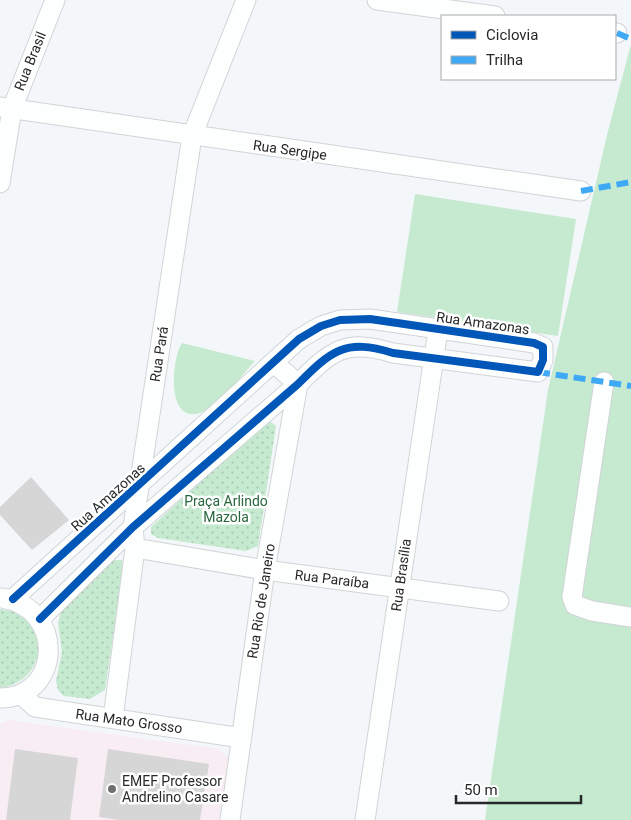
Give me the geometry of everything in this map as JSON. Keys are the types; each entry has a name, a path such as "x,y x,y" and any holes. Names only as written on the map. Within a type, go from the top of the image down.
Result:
{"street":[{"name":"Rua Brasil","path":"0,183 6,108 55,0"},
{"name":"Rua Pará","path":"113,718 135,548 133,527 192,136 246,0"},
{"path":"377,0 488,15"},
{"name":"Rua Sergipe","path":"6,108 580,191"},
{"name":"Rua Amazonas","path":"6,598 139,485 299,340 321,326 340,320 370,319 534,343 543,347 544,360 538,372 393,353 371,346 347,347 323,359 298,384 133,527 40,618"},
{"path":"393,353 400,322"},
{"name":"Rua Brasília","path":"365,820 438,330"},
{"path":"274,363 298,384"},
{"path":"604,382 572,598 576,605 592,611 631,617"},
{"name":"Rua Rio de Janeiro","path":"230,820 265,570 298,384"},
{"name":"Rua Paraíba","path":"135,548 265,570 500,601"},
{"path":"0,698 21,694 33,685 42,674 48,660 48,639 40,618 32,610 6,598"},
{"name":"Rua Mato Grosso","path":"21,694 35,707 242,738"}],"shaded area":[{"name":"EMEF Professor Andrelino Casare","path":"9,720 219,749 229,759 219,820 0,820 0,724"}],"green space":[{"path":"631,44 631,820 485,820 548,390 607,135"},
{"path":"415,194 576,219 558,336 397,312"},
{"path":"182,343 255,361 228,392 212,406 196,414 186,413 180,407 174,386 178,350"},
{"name":"Praça Arlindo Mazola","path":"268,420 276,426 258,546 246,551 158,538 151,534 151,527"},
{"path":"114,560 122,560 123,569 105,690 90,699 64,696 58,690 56,681 62,652 58,623 62,608"},
{"path":"0,609 17,614 29,622 36,634 38,648 36,661 29,673 17,683 0,688"}],"building":[{"path":"31,477 69,520 32,550 0,515 0,507"},
{"path":"15,749 78,758 70,820 6,820"},
{"path":"108,749 209,764 200,820 120,820 99,817"}],"marked path":[{"path":"617,33 631,39"},
{"path":"581,191 631,182"},
{"path":"538,372 631,386"}],"cycle path":[{"path":"13,599 299,339 321,326 340,320 370,319 534,343 543,347 543,360 538,372 393,353 363,347 340,350 320,363 133,527 40,619"}],"place":[{"name":"EMEF Professor Andrelino Casare","path":"112,789"}]}
